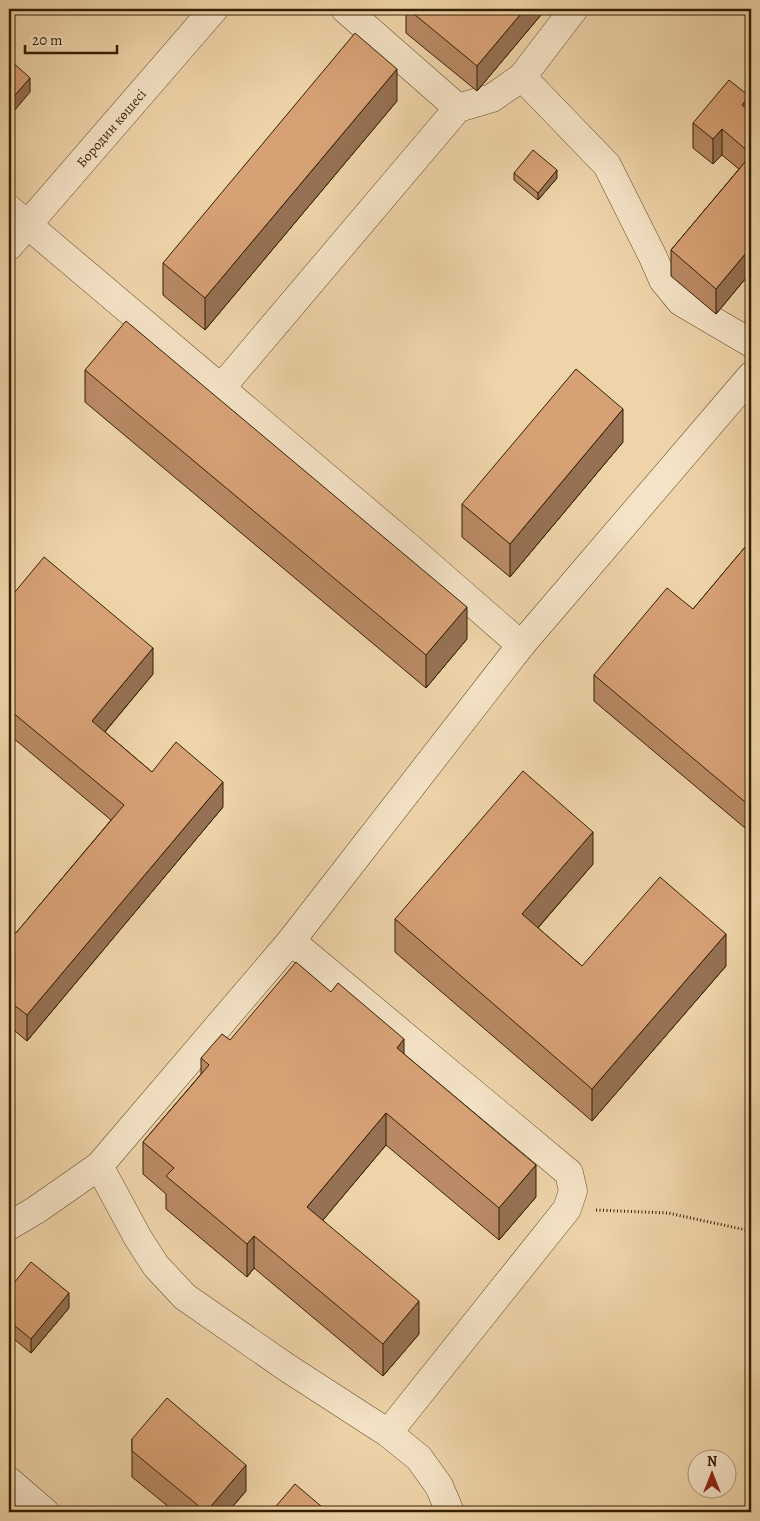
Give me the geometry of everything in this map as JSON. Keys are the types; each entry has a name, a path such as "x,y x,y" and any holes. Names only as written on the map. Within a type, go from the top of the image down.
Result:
{"street":[{"name":"Бородин көшесі","path":"9,246 18,216 214,9"},
{"path":"345,9 458,108"},
{"path":"221,388 458,108 492,98 522,76 574,9"},
{"path":"522,76 607,165 653,256 663,280 675,295 682,302 751,343"},
{"path":"18,216 521,645"},
{"path":"9,1226 36,1210 99,1166 290,941 521,645 751,376"},
{"path":"290,941 569,1173 573,1191 567,1209 388,1433"},
{"path":"99,1166 138,1238 156,1266 185,1297 286,1367 388,1433 419,1458 439,1486 450,1512"},
{"path":"9,1481 45,1512"}],"path":[{"path":"567,1209 668,1213 751,1231"}],"building":[{"path":"408,9 525,9 477,66"},
{"path":"355,33 397,69 205,298 163,263"},
{"path":"9,59 30,78 9,102"},
{"path":"729,80 749,96 742,105 751,112 751,154 722,129 713,139 693,123"},
{"path":"533,150 557,170 538,193 514,173"},
{"path":"751,155 751,247 716,289 671,250"},
{"path":"126,321 467,607 426,655 85,370"},
{"path":"576,369 623,409 510,544 462,504"},
{"path":"751,540 751,807 594,675 667,588 693,609"},
{"path":"44,557 153,648 92,721 152,772 176,742 223,782 27,1015 9,1001 9,927 16,933 124,805 12,712 9,716 9,599"},
{"path":"523,771 593,832 522,914 582,966 660,877 726,934 592,1089 395,919"},
{"path":"296,962 331,992 338,983 404,1039 397,1048 536,1165 499,1208 386,1113 307,1207 419,1301 383,1344 254,1236 247,1244 166,1176 174,1168 143,1142 209,1065 201,1058 222,1034 230,1040"},
{"path":"31,1262 69,1293 31,1339 9,1321 9,1289"},
{"path":"167,1398 246,1465 206,1512 132,1451 132,1439"},
{"path":"295,1484 328,1512 271,1512"}]}
